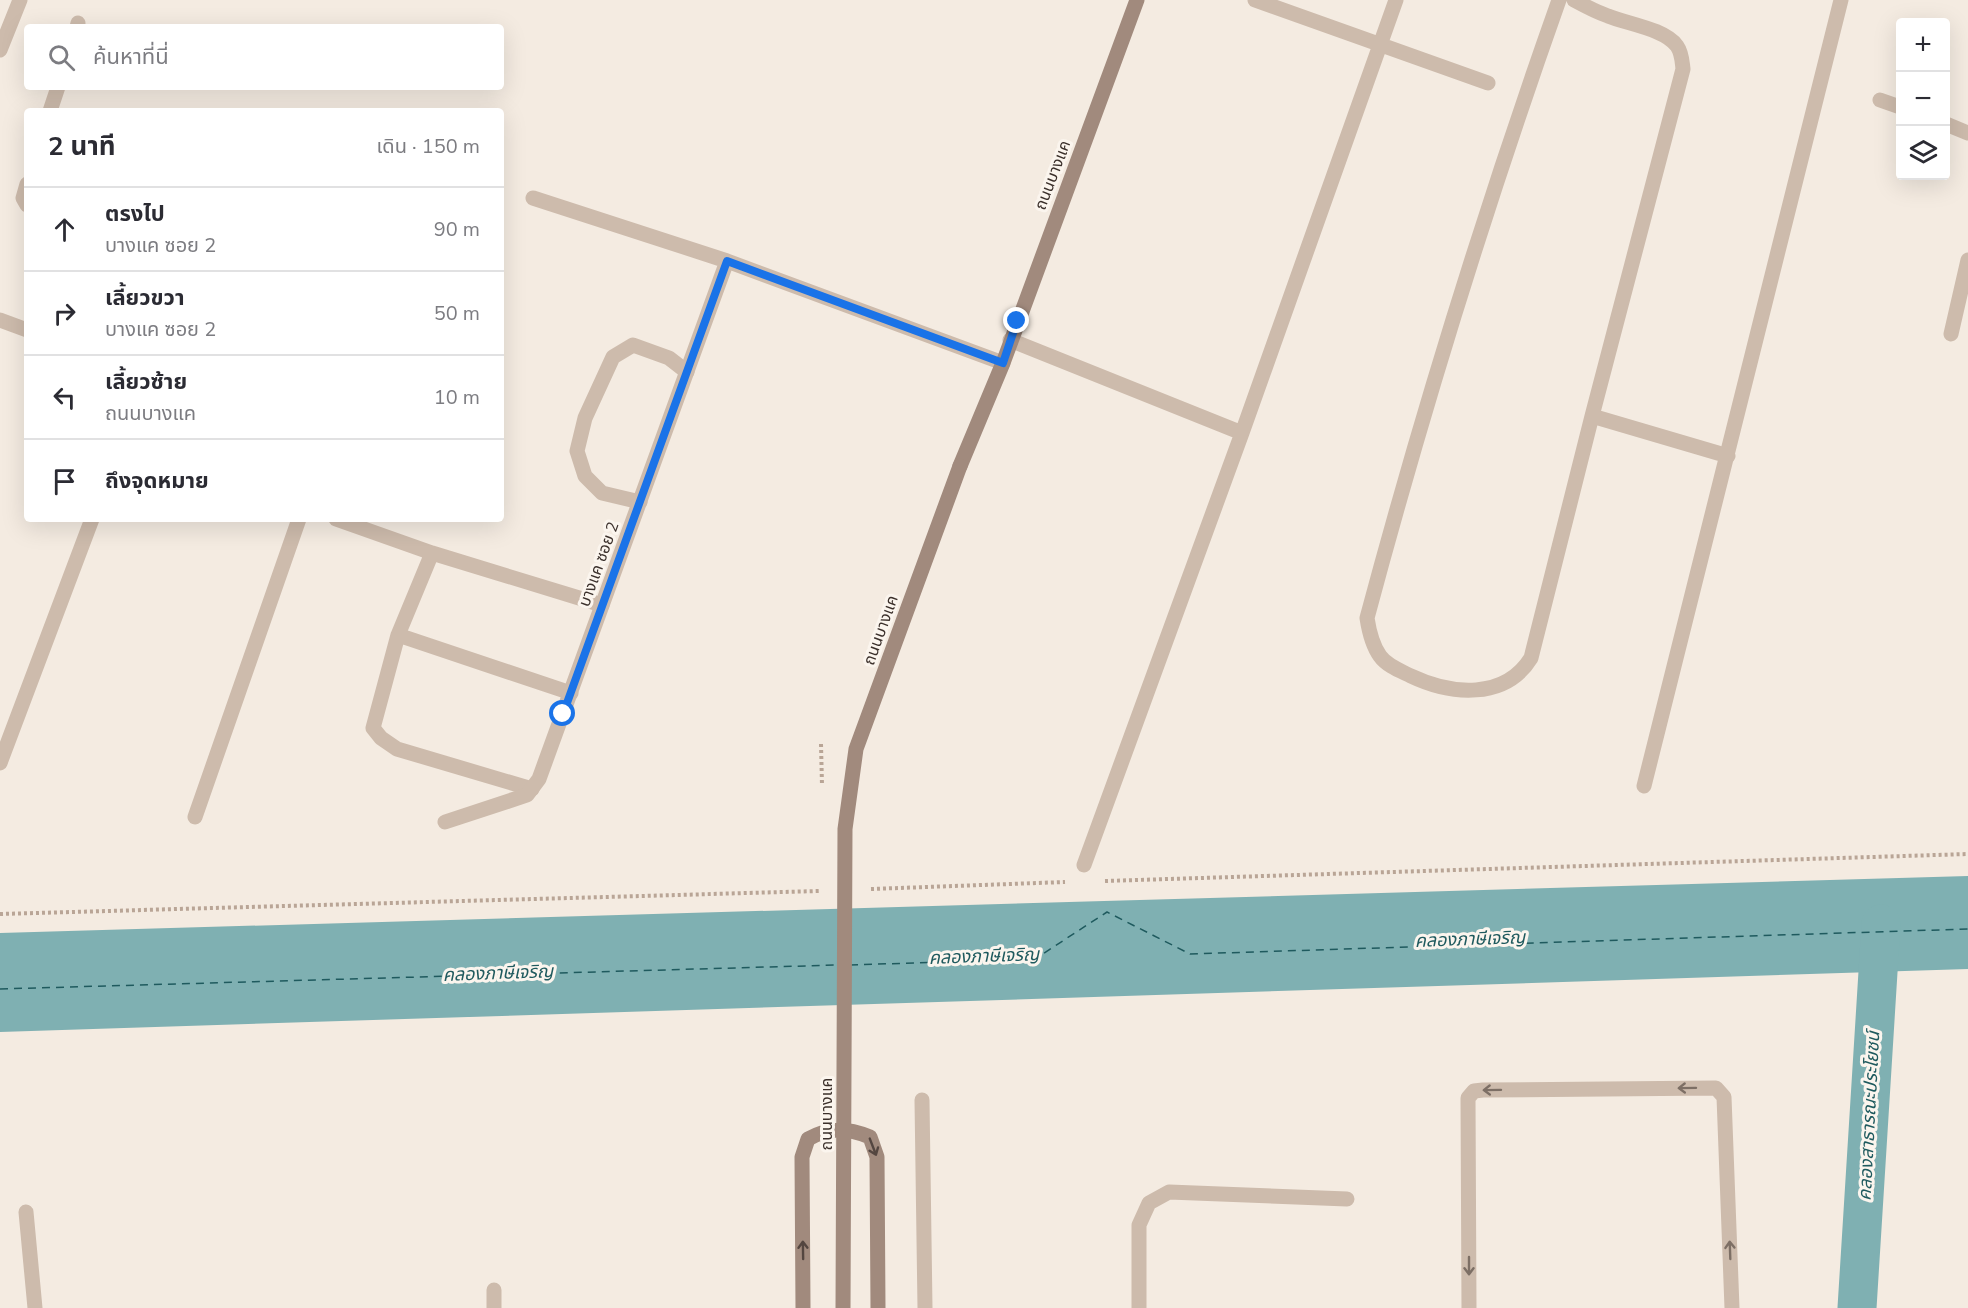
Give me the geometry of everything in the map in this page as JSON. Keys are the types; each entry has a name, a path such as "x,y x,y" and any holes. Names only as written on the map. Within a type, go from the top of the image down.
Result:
{"main road":[{"name":"ถนนบางแค","path":"843,1308 845,829 856,749 960,466 1003,363 1137,0"},
{"path":"803,1308 802,1157 808,1139 823,1131 854,1131 870,1137 877,1157 878,1308"}],"street":[{"path":"0,50 20,0"},
{"path":"1255,0 1488,83"},
{"path":"1084,865 1242,433 1396,0"},
{"path":"1559,0 1522,105 1443,352 1367,618 1368,630 1381,658 1397,670 1416,678 1434,685 1455,689 1476,691 1511,681 1523,671 1532,658 1592,416 1683,69 1678,47 1670,39 1660,33 1608,16 1574,0"},
{"path":"1644,786 1841,0"},
{"path":"51,108 57,90"},
{"path":"1880,100 1896,106"},
{"path":"1950,125 1968,132"},
{"path":"533,198 727,261 1003,363"},
{"path":"1951,334 1968,260"},
{"name":"บางแค ซอย 2","path":"532,789 539,779 571,693 727,261"},
{"path":"0,320 24,329"},
{"path":"1010,340 1242,433"},
{"path":"640,502 602,494 585,476 577,451 585,418 613,357 633,345 669,358 687,372"},
{"path":"1592,416 1728,456"},
{"path":"0,763 91,522"},
{"path":"195,817 298,522"},
{"path":"344,522 432,553 602,605"},
{"path":"432,553 398,635 373,728 381,738 397,749 532,789 527,795 445,822"},
{"path":"398,635 571,693"},
{"path":"1469,1308 1468,1098 1474,1091 1716,1088 1724,1097 1732,1308"},
{"path":"922,1100 925,1308"},
{"path":"1139,1308 1139,1225 1149,1203 1168,1192 1347,1199"},
{"path":"26,1212 35,1308"},
{"path":"494,1290 494,1308"}],"path":[{"path":"821,744 822,794"},
{"path":"1103,881 1968,854"},
{"path":"861,889 1068,882"},
{"path":"0,914 827,890"}],"water":[{"name":"คลองภาษีเจริญ","path":"1968,876 1968,969 0,1032 0,933"}],"waterway":[{"name":"คลองสาธารณะประโยชน์","path":"1857,1308 1881,924"}],"ferry route":[{"path":"850,965 1035,959 1107,912 1190,954 1968,929"},
{"path":"0,989 837,965"}],"route":[{"path":"563,714 727,261 1003,363 1017,321"}]}
